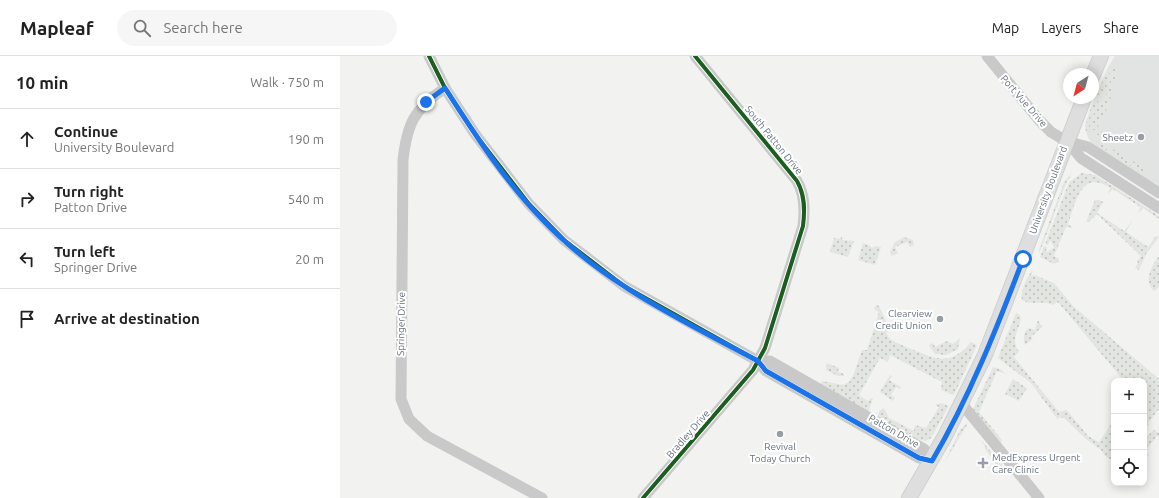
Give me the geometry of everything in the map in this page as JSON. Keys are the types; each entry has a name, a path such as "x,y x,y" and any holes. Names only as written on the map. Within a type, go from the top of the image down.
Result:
{"main road":[{"path":"1096,68 1101,56"},
{"name":"University Boulevard","path":"909,498 932,461 962,404 1007,302 1066,141 1081,104"}],"street":[{"name":"Patton Drive","path":"429,56 445,88 475,134 529,204 542,219 574,249 638,295 758,361 770,361 924,448 932,461"},
{"name":"South Patton Drive","path":"695,56 792,174 800,186 804,199 803,226 765,348 758,361"},
{"name":"Port Vue Drive","path":"987,56 1043,125 1066,141"},
{"name":"Springer Drive","path":"445,88 426,102 417,111 410,124 405,141 403,160 401,399 409,419 427,436 542,498"},
{"path":"1066,141 1088,148 1159,193"},
{"path":"1066,141 1081,158 1159,208"},
{"name":"Bradley Drive","path":"643,498 749,377 758,361"},
{"path":"962,404 1039,498"}],"shaded area":[{"path":"1115,56 1159,56 1159,188 1092,143 1088,138 1085,126 1093,104 1099,104 1099,89 1107,69"},
{"path":"1114,67 1118,70 1113,82 1112,90 1117,102 1106,96"},
{"path":"1111,68 1105,93 1099,101 1099,90 1107,72"},
{"path":"1107,100 1116,104 1110,102 1096,130 1092,130 1092,120 1095,112"},
{"path":"1093,104 1097,104 1090,119 1090,130 1086,131 1088,118"},
{"path":"1093,132 1101,135 1102,141 1106,145 1146,169 1143,174 1100,146 1098,144 1099,141 1097,137 1094,136"},
{"path":"1082,173 1095,175 1159,216 1159,219 1143,208 1138,213 1140,207 1113,189 1108,194 1110,188 1100,183 1086,185 1077,198 1068,224 1073,228 1066,227 1054,256 1059,259 1059,261 1054,264 1040,257 1044,246 1047,247 1047,252 1054,247 1050,240 1048,245 1045,244 1069,182"},
{"path":"1070,175 1071,176 1067,181 1039,254 1039,250 1064,182"},
{"path":"1095,200 1103,202 1097,213 1124,231 1133,220 1126,232 1148,247 1156,236 1159,237 1146,254 1139,270 1135,268 1138,263 1137,261 1141,256 1097,214 1089,222 1086,222"},
{"path":"841,236 843,240 854,241 848,257 830,252 834,238 840,239"},
{"path":"904,237 913,240 914,245 910,247 907,242 895,247 898,253 892,256 890,252 895,242"},
{"path":"863,243 872,248 876,246 881,247 875,265 858,260"},
{"path":"1159,256 1159,287 1154,291 1149,283 1149,278 1151,268"},
{"path":"1033,270 1031,276 1034,275 1054,283 1073,306 1159,379 1159,409 1148,423 1148,426 1147,378 1121,378 1058,302 1053,305 1045,303 1030,303 1022,300 1024,284"},
{"path":"876,305 879,306 884,316 888,337 899,344 932,357 939,358 952,357 958,354 971,342 977,345 954,395 941,390 942,382 890,355 888,362 880,358 859,395 868,401 871,398 873,399 868,412 820,385 822,381 843,385 849,382 853,376 862,350 867,350 879,312 874,309"},
{"path":"1016,313 1019,314 1021,318 1015,343 1019,352 1014,357 1059,412 1067,410 1088,436 1099,442 1111,424 1111,459 1105,456 1102,451 1086,439 1064,418 1059,417 1058,420 1031,383 998,358"},
{"path":"1038,320 1042,327 1031,337 1033,339 1025,345 1024,338 1027,329 1029,328 1035,330"},
{"path":"960,338 958,349 946,355 935,354 929,345 933,343 935,347 947,341 953,344"},
{"path":"827,363 839,368 838,372 844,374 844,376 838,376 826,370"},
{"path":"993,367 1000,369 1006,374 997,371 979,412 1002,440 1001,443 973,409"},
{"path":"890,375 892,376 889,380 901,387 900,389 896,387 891,395 895,398 893,401 880,392"},
{"path":"1013,379 1027,388 1019,401 1005,394"},
{"path":"941,403 949,406 931,438 926,441 910,437 878,417 879,411 884,408 889,418 914,431 915,425 926,428 939,407 935,405"},
{"path":"967,423 967,425 944,463 960,430"},
{"path":"1154,430 1159,433 1159,438 1157,436 1147,448 1147,436"},
{"path":"980,439 1003,466 1000,470 985,449 985,446"}],"cycle path":[{"path":"429,56 445,88 475,134 529,204 564,240 624,286 758,361 766,371 919,458 932,461"},
{"path":"643,498 753,370 765,348 803,226 804,203 802,192 797,181 695,56"}],"place":[{"name":"Sheetz","path":"1141,137"},
{"name":"Clearview Credit Union","path":"940,319"},
{"name":"Revival Today Church","path":"780,434"},
{"name":"MedExpress Urgent Care Clinic","path":"983,463"}],"route":[{"path":"426,102 432,96 445,88 475,134 529,204 564,240 597,267 638,295 758,361 766,371 919,458 932,461 946,436 985,355 1023,259"}]}
